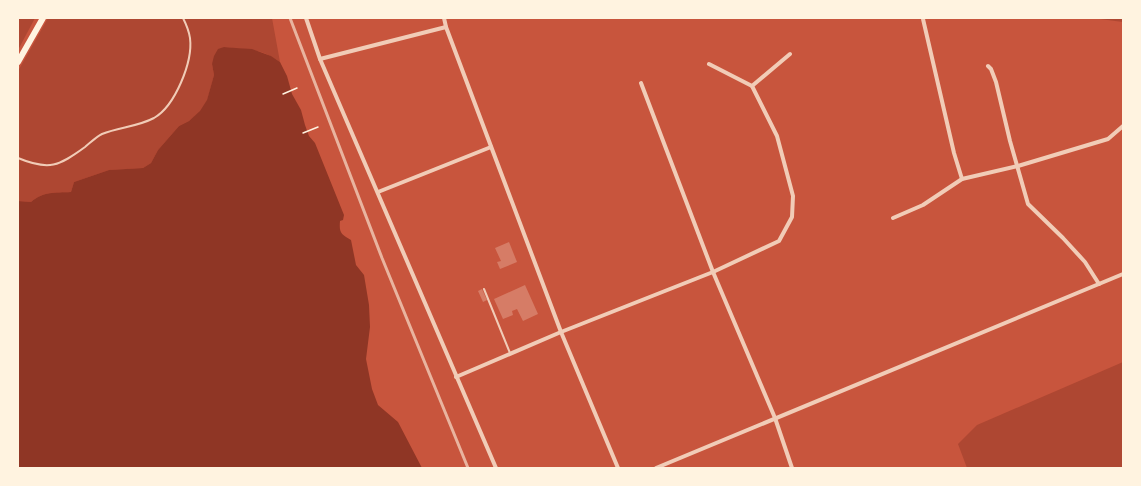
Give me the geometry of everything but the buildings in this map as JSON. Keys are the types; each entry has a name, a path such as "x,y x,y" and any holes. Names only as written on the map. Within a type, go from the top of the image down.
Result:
{"main road":[{"path":"18,62 43,18"}],"street":[{"path":"306,18 320,59 496,468"},
{"path":"444,18 446,28 561,332 618,468"},
{"path":"923,19 954,153 962,179"},
{"path":"320,59 446,28"},
{"path":"752,86 790,54"},
{"path":"456,376 561,332 713,272 779,241 792,217 793,196 777,136 752,86 709,64"},
{"path":"988,66 991,69 996,82 1010,141 1028,204 1085,262 1099,284"},
{"path":"641,83 713,272 775,418 792,468"},
{"path":"893,218 923,205 962,179 1018,166 1108,139 1123,126"},
{"path":"378,192 491,147"},
{"path":"656,468 1123,274"}],"lane":[{"path":"18,158 40,165 49,166 58,164 101,135 123,128 140,125 155,117 165,109 186,70 190,55 190,38 183,18"},
{"path":"484,289 510,354"}],"path":[{"path":"283,94 297,88"},
{"path":"303,133 318,127"}],"shaded area":[{"path":"18,18 35,18 18,50"},
{"path":"48,18 272,18 280,62 259,51 224,47 212,64 214,75 207,101 200,112 189,121 179,126 158,150 151,163 143,168 109,170 74,182 71,192 45,194 31,202 18,201 18,71"},
{"path":"1092,18 1123,18 1123,22"},
{"path":"224,47 252,49 271,56 280,62 287,76 292,94 301,110 309,136 315,143 344,215 343,220 340,221 340,231 351,240 356,265 364,275 369,305 370,327 366,359 372,389 378,405 398,422 422,468 18,468 18,201 31,202 45,194 71,192 74,182 109,170 143,168 151,163 158,150 179,126 189,121 200,111 207,100 214,75 212,64 214,56 218,49"},
{"path":"1123,362 1123,468 967,468 958,444 977,425"}],"railway":[{"path":"290,18 382,258 468,468"}]}
